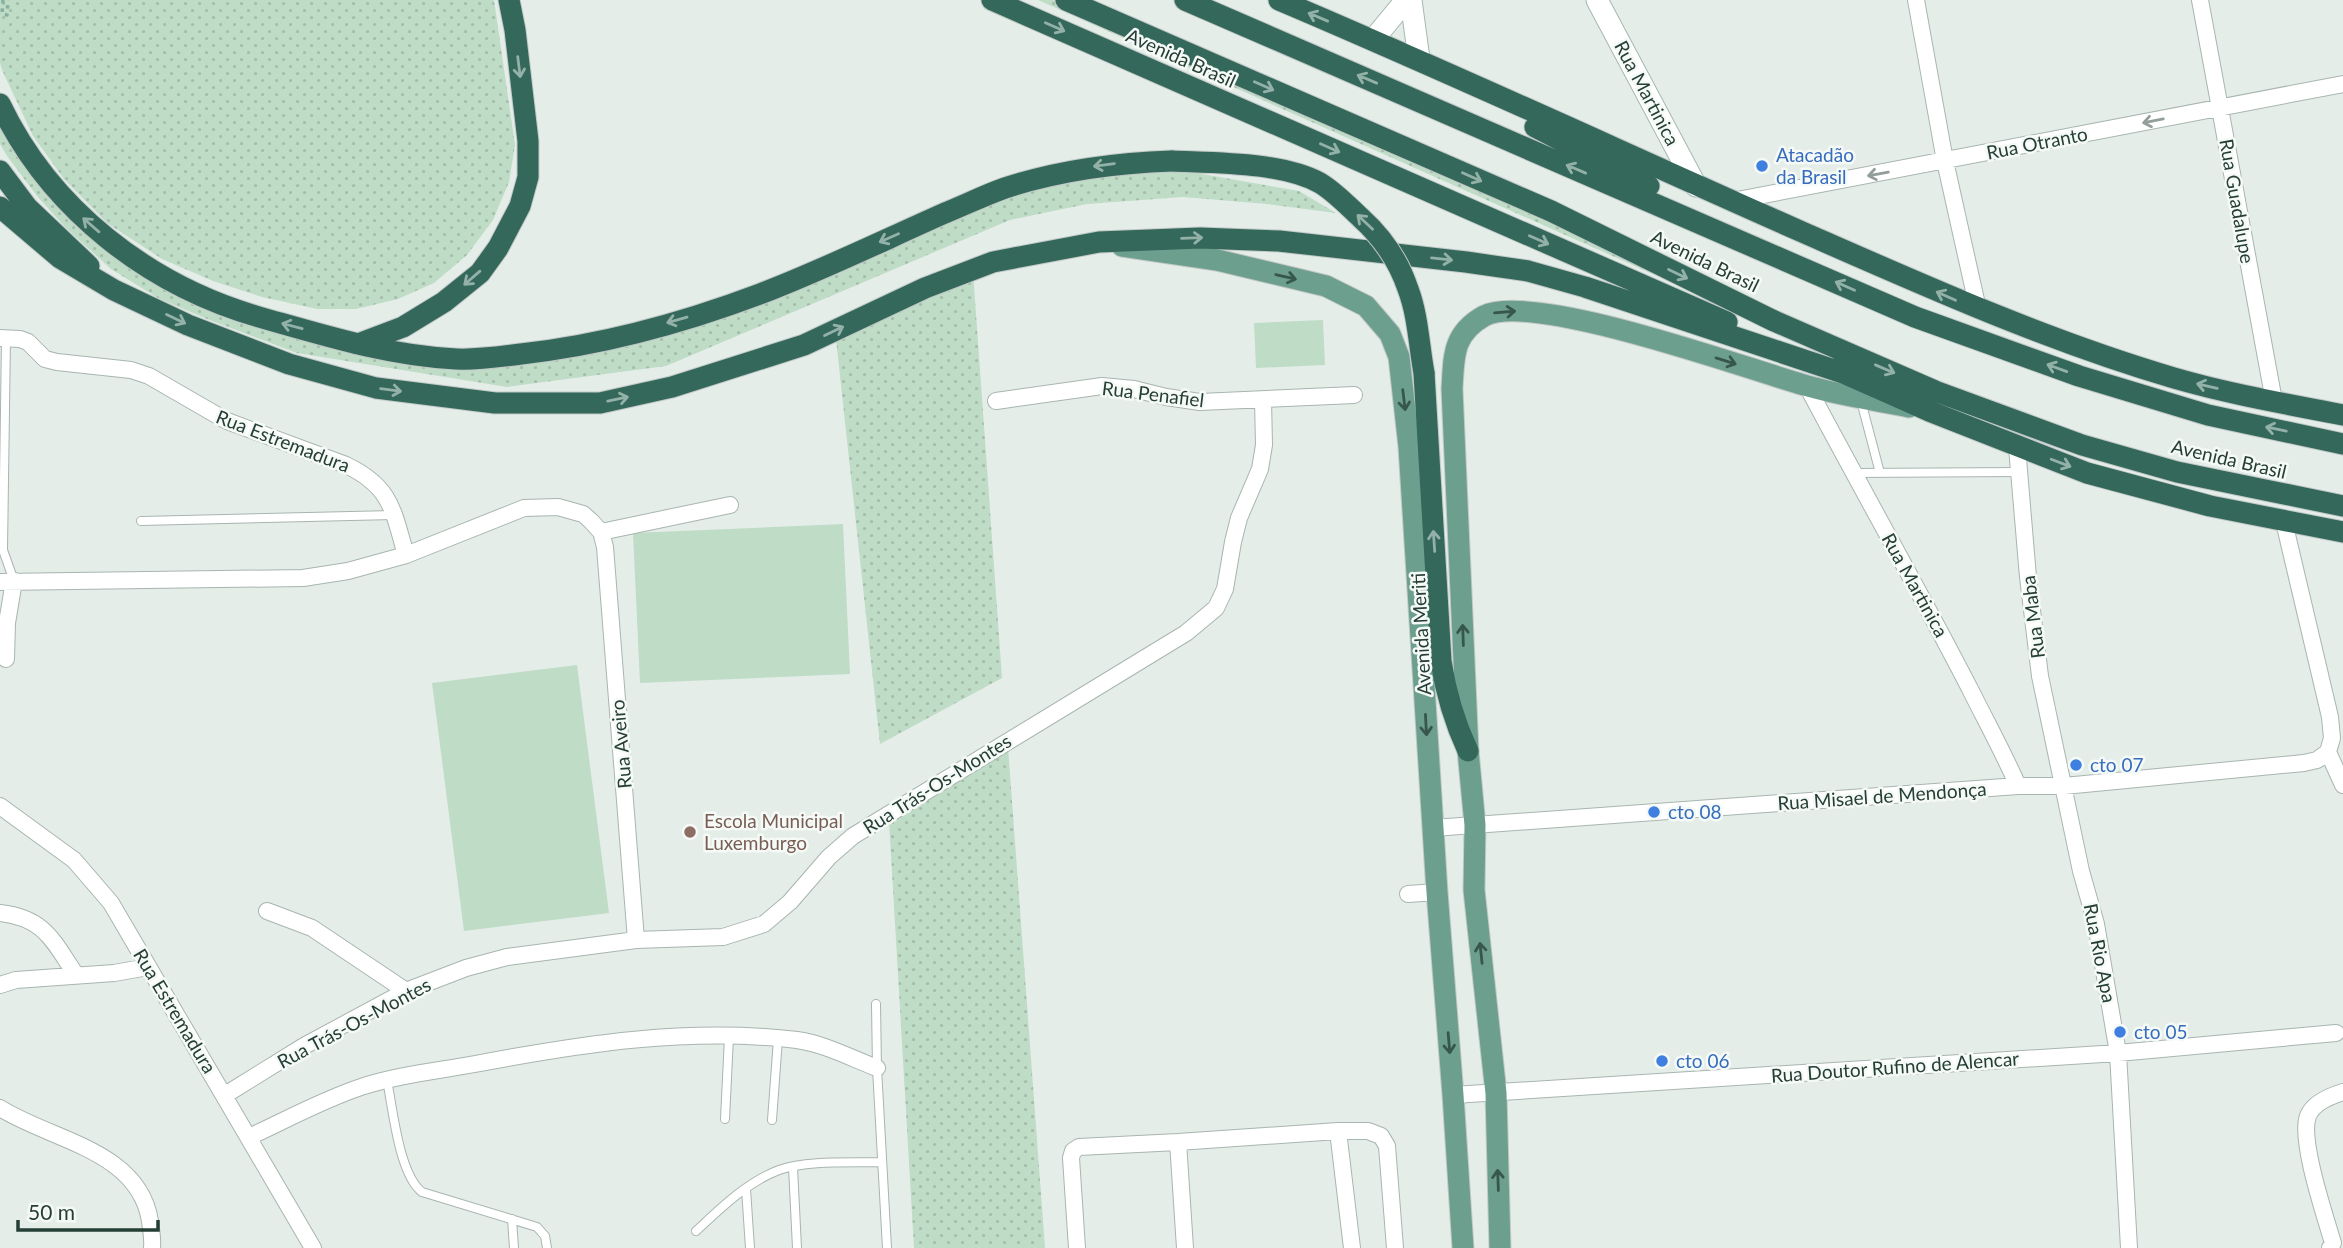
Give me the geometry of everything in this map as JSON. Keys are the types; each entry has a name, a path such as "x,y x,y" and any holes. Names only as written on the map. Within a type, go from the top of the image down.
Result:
{"highway":[{"path":"358,344 403,327 444,302 480,273 498,248 520,206 528,177 528,141 509,0"},
{"name":"Avenida Brasil","path":"992,0 1929,411 2017,447 2087,473 2137,487 2210,506 2343,532"},
{"name":"Avenida Brasil","path":"1066,0 1551,211 1772,320 1936,391 2082,445 2177,472 2343,506"},
{"name":"Avenida Brasil","path":"1185,0 1915,317 2079,376 2208,415 2343,444"},
{"path":"1279,0 1419,60 1696,186 2045,336 2176,379 2343,415"},
{"path":"1448,73 1528,123 1713,218 1774,254"},
{"path":"0,104 23,148 80,216 108,240 180,286 238,311 358,344 415,355 457,359 498,357 595,344 685,318 760,294 1003,189 1069,170 1125,162 1172,161 1244,165 1282,171 1318,182 1337,195 1374,231 1400,268 1409,291 1423,373 1441,661 1446,696 1468,751"},
{"path":"0,171 27,207 114,290"},
{"path":"0,207 60,258 114,290 188,325 289,364 376,388 495,403 600,403 672,387 804,345 925,288 993,261 1099,242 1200,238 1279,242 1528,271 1585,287 1846,374"}],"main road":[{"name":"Avenida Meriti","path":"1099,242 1217,260 1326,286 1366,306 1390,334 1399,357 1409,447 1463,1248"},
{"name":"Avenida Brasil","path":"1468,751 1452,389 1455,351 1459,337 1470,326 1487,315 1509,311 1555,315 1600,325 1807,386 1929,411"},
{"path":"1468,751 1475,825 1474,890 1496,1093 1500,1248"}],"street":[{"path":"1373,40 1408,0"},
{"path":"1408,0 1419,60"},
{"name":"Rua Martinica","path":"1597,0 1696,186"},
{"path":"1916,0 1945,161 1978,309"},
{"name":"Rua Guadalupe","path":"2200,0 2274,401"},
{"name":"Rua Otranto","path":"1731,201 2343,85"},
{"name":"Rua Estremadura","path":"3,338 28,342 45,359 131,370 149,376 227,421 346,464 363,473 378,484 391,506 406,555"},
{"name":"Rua Penafiel","path":"996,401 1102,386 1134,389 1200,402 1354,395"},
{"name":"Rua Martinica","path":"1807,386 1931,613 2018,786"},
{"name":"Rua Trás-Os-Montes","path":"225,1095 304,1046 406,991 466,968 507,957 636,940 723,937 764,924 790,902 829,857 853,836 1203,621 1216,608 1225,589 1239,518 1260,469 1264,445 1263,400"},
{"name":"Rua Maba","path":"2017,447 2040,676 2064,786"},
{"path":"6,659 7,581 303,578 348,571 406,555 524,508 558,507 574,511 591,521 603,540 730,505"},
{"path":"2284,522 2330,717 2332,738 2328,752 2343,785"},
{"name":"Rua Aveiro","path":"603,540 636,940"},
{"name":"Rua Misael de Mendonça","path":"1433,828 2018,786 2064,786 2304,763 2316,760 2328,752"},
{"name":"Rua Rio Apa","path":"2064,786 2081,871 2096,924 2118,1053 2129,1248"},
{"name":"Rua Estremadura","path":"0,806 74,860 111,903 313,1248"},
{"path":"1408,894 1437,892"},
{"path":"267,911 312,928 406,991"},
{"path":"0,913 20,915 40,926 76,975"},
{"path":"0,985 16,980 114,973 148,967"},
{"name":"Rua Doutor Rufino de Alencar","path":"1453,1095 2118,1053 2336,1033"},
{"path":"249,1137 331,1099 387,1080 520,1055 648,1037 799,1040 824,1046 877,1068"},
{"path":"2332,1246 2306,1136 2309,1114 2315,1106 2343,1092"},
{"path":"0,1108 16,1118 87,1149 119,1168 139,1192 148,1212 152,1248"},
{"path":"1077,1248 1071,1158 1073,1151 1079,1147 1368,1130 1381,1136 1387,1146 1395,1248"},
{"path":"1338,1131 1352,1248"},
{"path":"1178,1142 1185,1248"}],"lane":[{"path":"3,338 3,550 7,581"},
{"path":"1859,397 1880,473"},
{"path":"1853,473 2019,472"},
{"path":"141,521 394,515"},
{"path":"876,1004 887,1248"},
{"path":"725,1119 729,1037"},
{"path":"772,1120 778,1039"},
{"path":"387,1080 405,1168 415,1187 422,1192 531,1224 543,1231 547,1248"},
{"path":"696,1231 722,1208 766,1177 793,1167 882,1162"},
{"path":"793,1167 797,1248"},
{"path":"747,1189 750,1248"},
{"path":"512,1219 514,1248"}],"path":[{"path":"3,0 2,14 7,15 8,0"}],"green space":[{"path":"0,0 494,0 515,145 509,182 493,220 467,255 434,283 398,299 356,309 317,309 262,297 213,281 162,259 107,223 64,179 33,136 2,70"},
{"path":"1038,0 1053,0 1695,281 1673,283"},
{"path":"0,125 74,220 114,257 165,288 212,312 260,327 413,361 580,351 1037,182 1168,168 1299,191 1336,213 1183,197 1087,204 1010,220 666,366 507,387 297,353 158,298 111,269 66,228 37,196 7,156 0,144"},
{"path":"973,272 1002,678 880,744 836,339"},
{"path":"1323,320 1325,365 1256,368 1254,323"},
{"path":"843,524 850,674 640,683 633,533"},
{"path":"577,665 609,913 464,931 432,683"},
{"path":"1008,747 1045,1248 914,1248 889,821"}],"place":[{"name":"Atacadão da Brasil","path":"1762,166"},
{"name":"cto 07","path":"2076,765"},
{"name":"cto 08","path":"1654,812"},
{"name":"Escola Municipal Luxemburgo","path":"690,832"},
{"name":"cto 05","path":"2120,1032"},
{"name":"cto 06","path":"1662,1061"}]}
